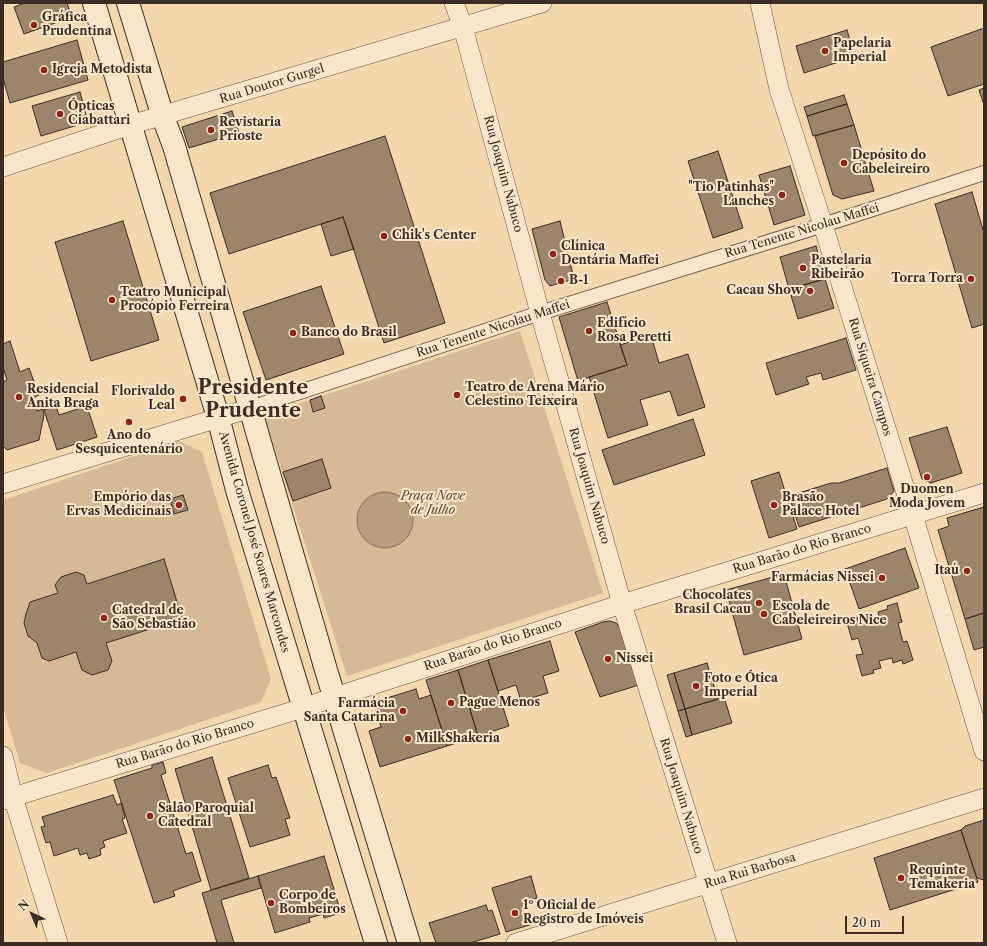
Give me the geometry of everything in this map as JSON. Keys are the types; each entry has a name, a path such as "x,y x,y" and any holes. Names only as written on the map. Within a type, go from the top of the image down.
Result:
{"main road":[{"name":"Avenida Coronel José Soares Marcondes","path":"94,3 130,125 148,179 218,417 237,490 376,943"},
{"path":"128,3 163,117 174,146 335,697 409,943"}],"street":[{"name":"Rua Joaquim Nabuco","path":"454,3 463,27 540,313 622,604 727,943"},
{"name":"Rua Doutor Gurgel","path":"3,168 130,125 163,117 542,3"},
{"name":"Rua Siqueira Campos","path":"760,3 779,89 913,515 984,751"},
{"name":"Rua Tenente Nicolau Maffei","path":"3,484 251,408 540,313 984,173"},
{"name":"Rua Barão do Rio Branco","path":"8,798 304,708 622,604 984,493"},
{"path":"3,756 8,798 58,943"},
{"name":"Rua Rui Barbosa","path":"516,943 984,798"}],"green space":[{"name":"Praça Nove de Julho","path":"520,331 603,593 347,676 264,415"},
{"path":"179,441 202,452 271,679 261,702 47,773 20,763 3,707 3,500"}],"shaded area":[{"path":"379,492 391,492 401,496 409,504 413,514 413,526 409,536 401,544 391,548 379,548 369,544 361,536 357,526 357,514 361,504 369,496"}],"building":[{"name":"Gráfica Prudentina","path":"25,3 67,3 72,17 24,34 14,7"},
{"path":"984,28 984,84 948,96 931,47"},
{"name":"Papelaria Imperial","path":"847,30 855,57 804,73 796,46"},
{"name":"Igreja Metodista","path":"77,40 88,80 10,103 3,78 3,62"},
{"path":"984,88 984,105 979,90"},
{"name":"Ópticas Ciabattari","path":"80,92 88,122 41,136 32,106"},
{"path":"844,95 847,104 807,116 804,107"},
{"path":"847,104 854,125 813,136 807,116"},
{"name":"Revistaria Prioste","path":"232,111 239,133 189,148 182,127"},
{"name":"Depósito do Cabeleireiro","path":"854,125 874,191 842,199 833,195 815,136"},
{"name":"Chik's Center","path":"385,136 445,323 384,343 343,217 229,254 210,193"},
{"path":"718,151 743,228 713,238 688,161"},
{"name":"\"Tio Patinhas\" Lanches","path":"790,166 805,215 774,225 759,175"},
{"name":"Torra Torra","path":"972,192 984,233 984,324 972,328 935,204"},
{"path":"343,217 354,249 331,256 321,224"},
{"path":"123,221 159,340 91,361 55,242"},
{"name":"Clínica Dentária Maffei","path":"560,221 574,279 550,286 545,280 532,229"},
{"name":"Pastelaria Ribeirão","path":"816,246 825,279 789,289 780,257"},
{"path":"825,279 834,308 798,319 789,289"},
{"name":"Banco do Brasil","path":"321,286 344,354 266,380 243,312"},
{"name":"Edifício Rosa Peretti","path":"607,302 627,365 578,381 559,317"},
{"path":"651,335 659,363 688,354 705,407 678,416 670,391 640,400 648,425 608,438 589,377 627,365 620,345"},
{"path":"846,338 856,370 823,380 821,373 806,377 809,384 776,395 766,363"},
{"name":"Residencial Anita Braga","path":"10,341 20,372 29,368 39,395 33,398 37,405 37,411 43,409 44,415 39,440 7,450 3,446 3,382 7,380 3,367 3,344"},
{"path":"321,396 325,408 313,412 310,400"},
{"path":"56,406 59,415 87,406 97,437 57,450 44,410"},
{"path":"693,419 705,455 614,485 602,450"},
{"path":"947,427 962,473 931,483 922,479 909,438"},
{"path":"322,459 331,488 293,501 283,472"},
{"path":"887,468 894,491 887,499 799,527 789,496 831,483 839,483"},
{"name":"Brasão Palace Hotel","path":"779,472 797,529 769,538 751,481"},
{"name":"Empório das Ervas Medicinais","path":"183,495 188,510 174,514 170,499"},
{"name":"Itaú","path":"984,507 984,613 965,619 938,530 949,526 947,518"},
{"name":"Farmácias Nissei","path":"905,548 919,588 859,609 845,569"},
{"name":"Catedral de São Sebastião","path":"164,559 184,625 168,630 166,624 106,643 112,661 108,670 92,675 82,670 76,652 49,661 42,658 37,643 28,636 24,623 30,602 58,593 55,585 61,577 76,572 84,575 87,584"},
{"name":"Escola de Cabeleireiros Nice","path":"784,574 802,639 744,655 726,590"},
{"path":"897,603 902,622 898,623 903,642 907,641 913,660 903,664 902,660 893,663 892,658 879,661 881,668 873,670 874,673 862,676 856,655 863,654 858,638 852,640 846,620 857,617 858,620 866,617 867,620 879,616 878,612 888,609 887,606"},
{"path":"984,613 984,647 974,650 965,619"},
{"name":"Nissei","path":"610,621 616,623 622,631 639,685 600,697 575,632"},
{"path":"550,641 559,671 543,676 548,693 521,701 516,685 498,691 488,660"},
{"path":"488,660 509,726 478,736 458,670"},
{"name":"Foto e Ótica Imperial","path":"707,663 718,699 685,709 674,673"},
{"name":"Pague Menos","path":"458,670 478,736 447,746 426,680"},
{"path":"674,673 685,709 678,711 667,675"},
{"path":"416,689 419,699 431,695 447,746 380,767 369,731 381,727 374,702"},
{"path":"724,697 732,723 692,735 685,709"},
{"path":"685,709 692,735 686,737 678,711"},
{"path":"212,757 249,878 211,890 175,769"},
{"name":"Salão Paroquial Catedral","path":"163,762 166,773 161,775 186,854 192,852 201,881 173,891 175,896 154,903 114,780 152,768 152,765"},
{"path":"268,765 272,778 276,777 290,818 285,819 290,835 250,847 228,778"},
{"path":"113,795 117,805 121,803 125,818 122,819 127,833 103,841 105,847 100,849 101,855 89,859 87,853 80,855 78,848 54,856 50,842 46,843 41,827 45,826 42,817"},
{"path":"984,820 984,880 977,878 961,830 965,826"},
{"path":"961,830 978,882 890,910 874,858"},
{"path":"324,856 341,913 324,918 323,914 309,918 310,922 275,933 258,876"},
{"path":"258,876 261,888 221,900 234,943 217,943 202,893"},
{"name":"1º Oficial de Registro de Imóveis","path":"531,876 537,898 526,902 533,924 506,932 492,888"},
{"path":"486,905 488,911 492,910 500,934 470,943 436,943 429,923"}],"place":[{"name":"Gráfica Prudentina","path":"34,25"},
{"name":"Papelaria Imperial","path":"825,51"},
{"name":"Igreja Metodista","path":"44,70"},
{"name":"Ópticas Ciabattari","path":"60,114"},
{"name":"Revistaria Prioste","path":"211,130"},
{"name":"Depósito do Cabeleireiro","path":"844,163"},
{"name":"\"Tio Patinhas\" Lanches","path":"782,195"},
{"name":"Chik's Center","path":"384,236"},
{"name":"Clínica Dentária Maffei","path":"553,254"},
{"name":"Pastelaria Ribeirão","path":"803,268"},
{"name":"Torra Torra","path":"971,279"},
{"name":"B-1","path":"561,281"},
{"name":"Cacau Show","path":"810,291"},
{"name":"Teatro Municipal Procópio Ferreira","path":"112,300"},
{"name":"Edifício Rosa Peretti","path":"589,331"},
{"name":"Banco do Brasil","path":"293,333"},
{"name":"Teatro de Arena Mário Celestino Teixeira","path":"457,395"},
{"name":"Residencial Anita Braga","path":"19,397"},
{"name":"Florivaldo Leal","path":"183,399"},
{"name":"Ano do Sesquicentenário","path":"129,422"},
{"name":"Duomen Moda Jovem","path":"927,477"},
{"name":"Empório das Ervas Medicinais","path":"179,505"},
{"name":"Brasão Palace Hotel","path":"774,505"},
{"name":"Itaú","path":"967,571"},
{"name":"Farmácias Nissei","path":"882,578"},
{"name":"Chocolates Brasil Cacau","path":"759,603"},
{"name":"Escola de Cabeleireiros Nice","path":"764,614"},
{"name":"Catedral de São Sebastião","path":"104,618"},
{"name":"Nissei","path":"608,659"},
{"name":"Foto e Ótica Imperial","path":"696,686"},
{"name":"Pague Menos","path":"451,703"},
{"name":"Farmácia Santa Catarina","path":"403,711"},
{"name":"MilkShakeria","path":"408,739"},
{"name":"Salão Paroquial Catedral","path":"150,816"},
{"name":"Requinte Temakeria","path":"901,878"},
{"name":"Corpo de Bombeiros","path":"271,903"},
{"name":"1º Oficial de Registro de Imóveis","path":"515,913"}],"district":[{"name":"Presidente Prudente","path":"253,400"}]}
